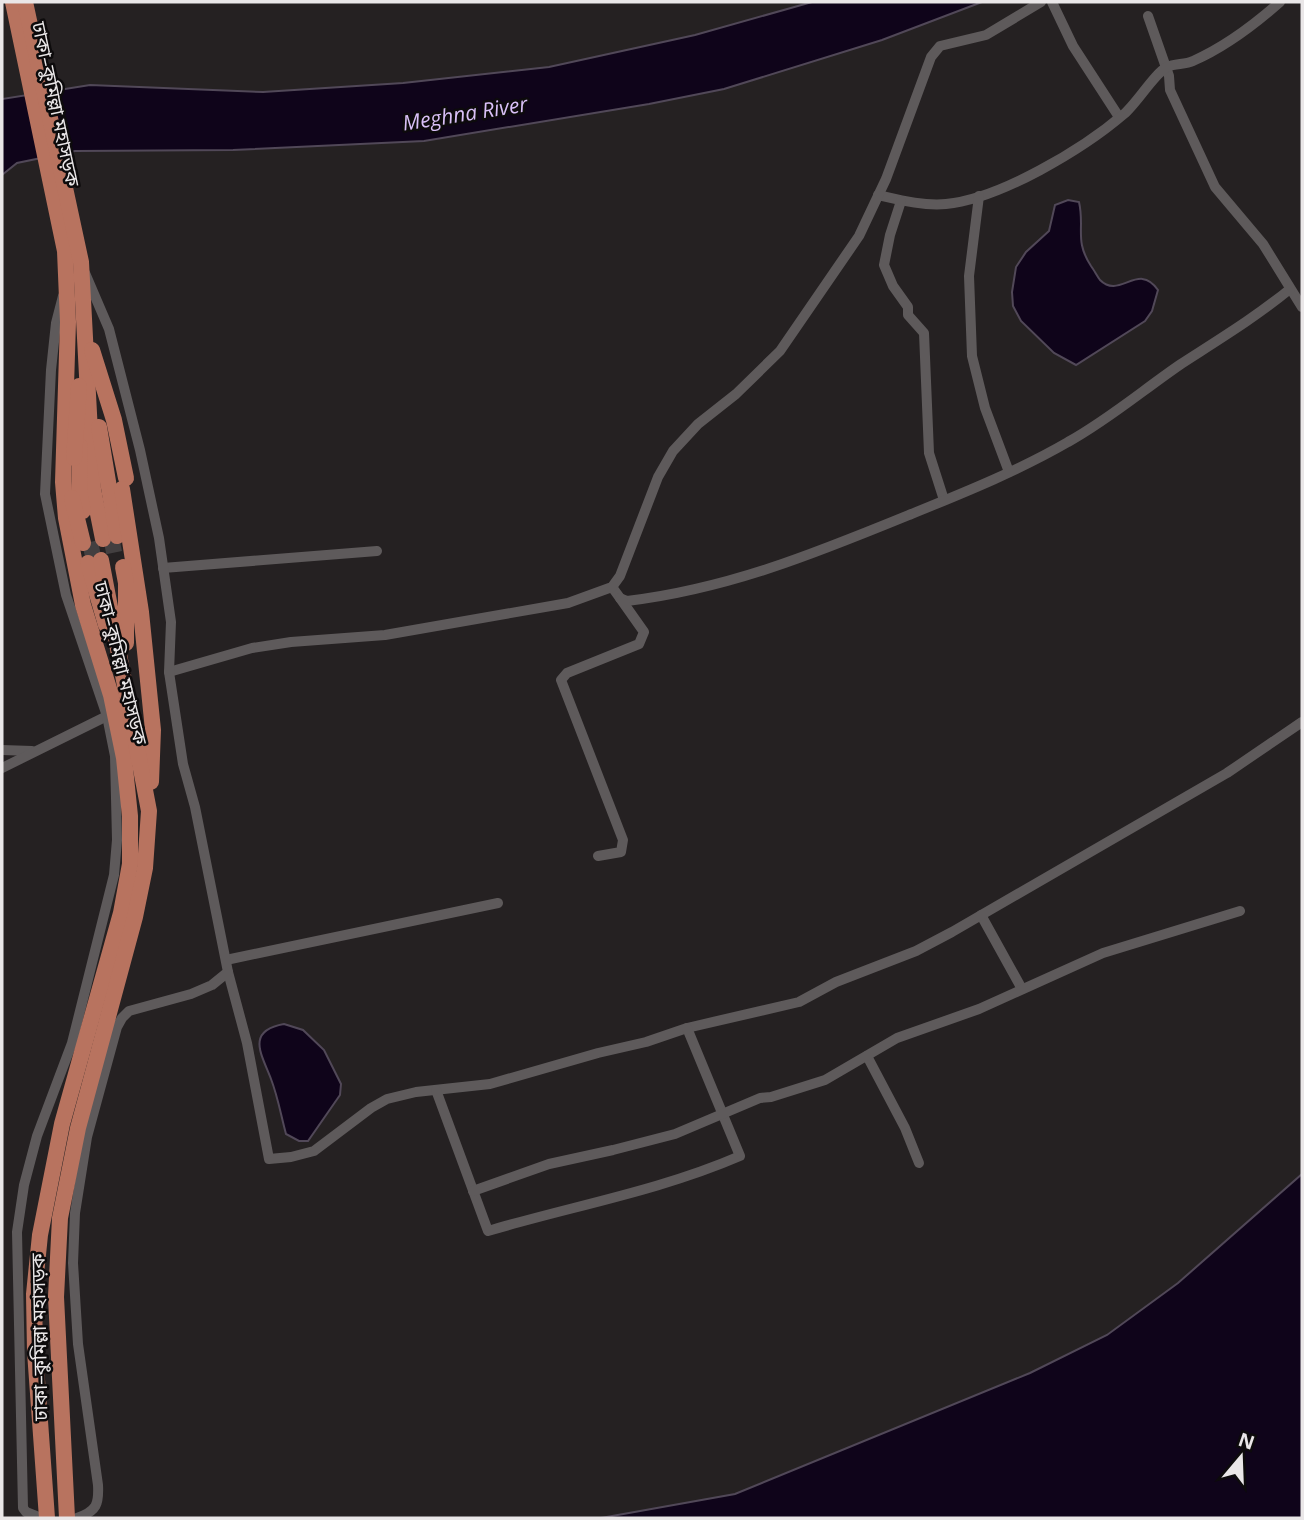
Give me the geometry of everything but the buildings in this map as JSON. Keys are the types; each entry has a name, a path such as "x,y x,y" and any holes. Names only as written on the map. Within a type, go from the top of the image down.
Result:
{"highway":[{"name":"ঢাকা–কুমিল্লা মহাসড়ক","path":"13,2 27,37"},
{"name":"ঢাকা–কুমিল্লা মহাসড়ক","path":"25,2 27,37 71,248 67,279 63,481 66,518 83,605 111,695 124,758 130,816 130,864 121,913 62,1124 40,1235 34,1294 35,1352 47,1518"},
{"name":"ঢাকা–কুমিল্লা মহাসড়ক","path":"67,1518 56,1297 60,1218 78,1128 135,917 145,868 153,730 141,612 79,492 83,321 81,262 71,248"},
{"name":"ঢাকা–কুমিল্লা মহাসড়ক","path":"83,321 100,380 120,484 104,539"},
{"name":"ঢাকা–কুমিল্লা মহাসড়ক","path":"83,321 104,539"},
{"name":"ঢাকা–কুমিল্লা মহাসড়ক","path":"126,680 126,583 104,559 149,811"}],"street":[{"path":"169,673 252,648 291,642 385,635 568,603 612,587 621,576 665,463 698,424 736,394 780,351 859,236 936,50 986,35 1041,2"},
{"path":"1052,2 1073,46 1119,117"},
{"path":"878,195 901,201 947,204 1020,181 1057,161 1119,117 1166,68 1190,63 1223,46 1280,2"},
{"path":"1148,16 1166,68 1170,90 1215,187 1263,244 1302,307"},
{"path":"979,196 970,276 972,356 985,408 1009,472"},
{"path":"901,201 884,265 893,286 908,307 908,314 924,333 929,453 944,500"},
{"path":"81,262 112,342 141,450 171,622 169,673 183,764 195,807 228,972 247,1043 269,1159 314,1151 387,1099 490,1084 646,1042 687,1028 799,1002 836,982 916,951 981,915 1227,773 1302,722"},
{"path":"41,1518 23,1508 17,1232 27,1172 37,1136 68,1058 114,875 117,840 115,756 107,716 66,595 46,494 55,323 67,279"},
{"path":"620,598 627,601 642,599 742,579 807,557 1009,472 1066,444 1105,420 1142,392 1265,310 1290,289"},
{"path":"163,568 377,551"},
{"path":"598,856 621,852 623,839 561,680 567,673 639,644 643,639 642,628 612,587"},
{"path":"2,768 107,716"},
{"path":"2,750 34,751"},
{"path":"226,960 498,903"},
{"path":"473,1191 549,1164 674,1134 760,1098 825,1080 897,1038 968,1013 1103,953 1240,911"},
{"path":"981,915 1023,989"},
{"path":"78,1518 89,1514 99,1502 99,1493 74,1304 75,1213 87,1137 117,1027 129,1011 191,994 212,985 228,972"},
{"path":"436,1090 488,1231 584,1203 622,1197 689,1177 740,1156 687,1028"},
{"path":"867,1056 905,1128 919,1163"}],"water":[{"name":"Meghna River","path":"812,2 982,2 882,40 724,89 649,104 424,141 233,150 75,151 17,163 2,175 2,99 90,85 263,92 403,83 549,67 695,35"},
{"path":"1068,200 1079,202 1083,249 1100,280 1115,286 1143,279 1151,282 1158,290 1152,311 1145,321 1076,365 1054,353 1021,321 1013,306 1012,292 1016,267 1026,252 1049,231 1055,205"},
{"path":"284,1024 303,1030 324,1050 341,1084 340,1095 308,1141 299,1141 286,1134 276,1093 261,1053 260,1038 264,1032"},
{"path":"1302,1174 1302,1518 601,1518 735,1494 1030,1373 1107,1335 1178,1283"}],"tunnel":[{"path":"111,537 115,557"},
{"path":"90,542 94,561"}]}
